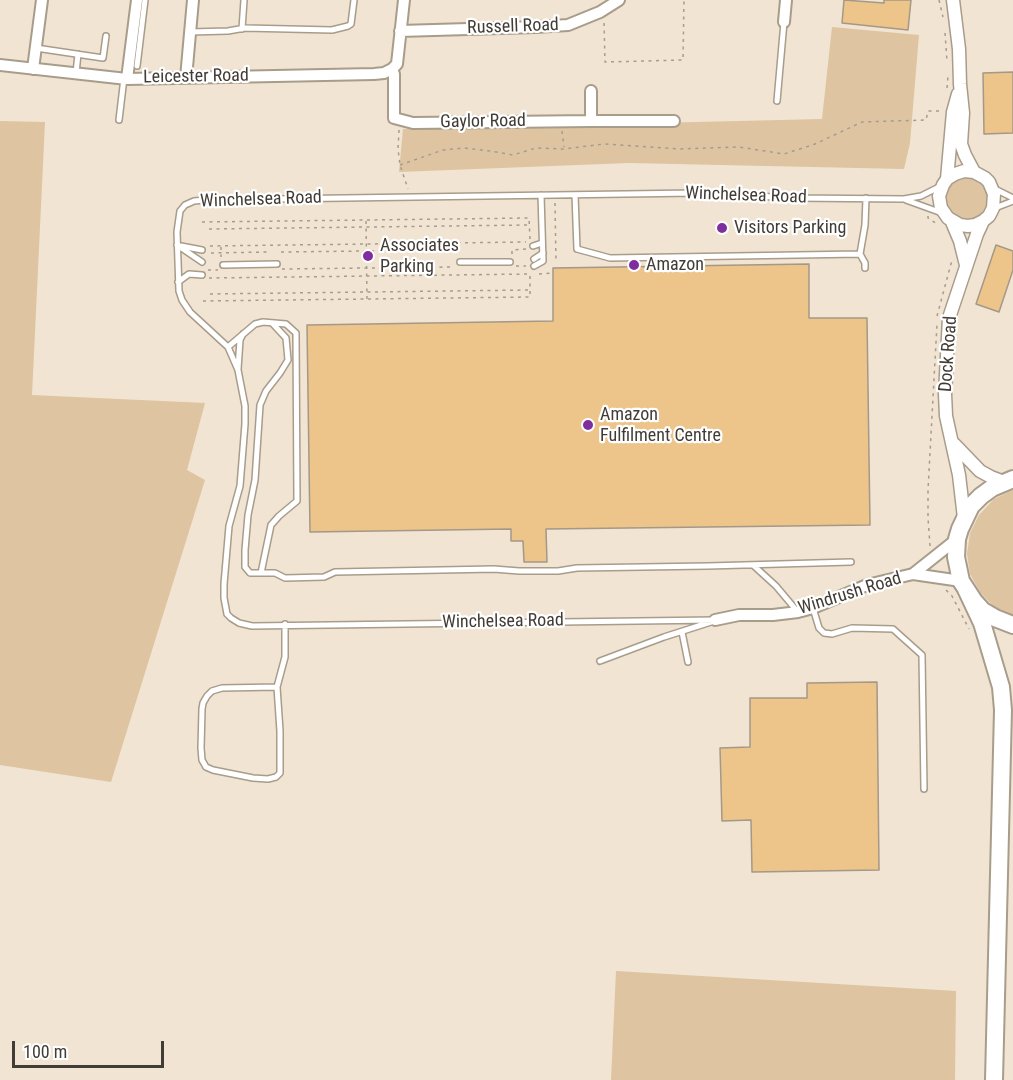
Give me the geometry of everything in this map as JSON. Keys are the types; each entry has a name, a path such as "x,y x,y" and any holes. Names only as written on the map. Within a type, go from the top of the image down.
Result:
{"highway":[{"path":"994,1080 1003,710 1000,687 982,623 964,585 956,557 957,540 964,518 971,506 992,488 1010,479"},
{"path":"964,585 983,611 1013,625"}],"street":[{"path":"33,69 42,0"},
{"path":"126,79 134,53 137,0"},
{"path":"186,78 193,0"},
{"path":"394,118 392,69 397,64 399,56 404,0"},
{"name":"Russell Road","path":"400,31 568,25 600,12 619,0"},
{"path":"784,22 786,0"},
{"path":"953,0 963,113 961,144 974,172"},
{"name":"Leicester Road","path":"0,65 126,79 374,74 392,69"},
{"path":"945,182 953,112 960,84"},
{"path":"591,91 591,121"},
{"name":"Gaylor Road","path":"394,118 413,123 674,121"},
{"path":"966,266 960,241 939,202 940,190 945,182 955,174 964,171 974,172 985,178 992,187 993,208"},
{"name":"Dock Road","path":"964,518 963,498 948,424 945,394 950,318 976,234 993,208"},
{"path":"948,218 960,225 968,226 983,221"},
{"path":"953,443 980,471 991,477 1010,479"},
{"name":"Windrush Road","path":"715,620 739,615 798,612 813,608 867,585 913,574 957,540"},
{"name":"Windrush Road","path":"913,574 964,585"}],"lane":[{"path":"137,66 134,53 145,0"},
{"path":"242,29 244,0"},
{"path":"190,32 228,32 242,29 332,30 351,24 354,0"},
{"path":"777,101 784,22"},
{"path":"36,48 103,58 106,36"},
{"path":"76,73 78,54"},
{"path":"119,120 126,79"},
{"name":"Winchelsea Road","path":"715,620 252,626 239,623 227,614 224,584 227,547 229,526 240,486 245,406 238,370 228,347 190,312 179,291 177,245 180,211 185,205 194,201 542,195 702,193 794,198 904,199 921,196 945,182"},
{"path":"992,187 1013,200"},
{"path":"532,266 543,261 542,195"},
{"path":"575,195 577,249 610,258 860,254"},
{"path":"865,268 860,254 866,225 866,198"},
{"name":"Winchelsea Road","path":"904,199 948,218"},
{"path":"993,208 1013,200"},
{"path":"532,248 543,243"},
{"path":"177,245 202,250"},
{"path":"177,245 202,262"},
{"path":"534,259 543,253"},
{"path":"460,262 511,262"},
{"path":"223,264 279,267"},
{"path":"178,282 189,274 202,274"},
{"path":"228,347 255,324 263,322 286,324 296,333 297,501 271,525 261,573"},
{"path":"273,324 286,338 288,360 266,391 260,405 255,480 248,515 245,550 245,567 250,573 275,573 285,578 324,578 334,572 475,569 558,571 577,568 851,562"},
{"path":"238,370 240,340 243,333"},
{"path":"753,565 776,586 798,612"},
{"path":"813,608 819,628 824,633 832,634 852,628 893,628 922,655 924,789"},
{"path":"600,661 715,620"},
{"path":"277,687 222,688 212,691 207,696 202,709 201,748 202,760 206,767 268,779 280,773 277,687 285,657 285,624"},
{"path":"682,632 688,662"}],"path":[{"path":"600,12 604,17 605,62 683,60 684,0"},
{"path":"939,0 944,18"},
{"path":"945,28 947,89"},
{"path":"400,165 443,150 464,148 513,155 536,148 564,149 604,144 679,149 739,147 784,154 815,144 862,122 926,120 928,111 947,111"},
{"path":"394,118 399,127 400,165 408,186"},
{"path":"561,121 564,149"},
{"path":"555,195 556,262"},
{"path":"201,222 529,218 530,242 209,246"},
{"path":"366,220 367,299"},
{"path":"209,229 529,225"},
{"path":"532,248 512,250 511,262 532,266"},
{"path":"281,252 452,250"},
{"path":"212,253 270,252"},
{"path":"279,267 452,267"},
{"path":"209,278 553,273"},
{"path":"203,301 530,297 532,274"},
{"path":"210,294 530,290"},
{"path":"946,590 952,596 970,631"}],"shaded area":[{"path":"832,27 919,35 910,143 904,169 629,163 399,172 403,129 822,119"},
{"path":"0,121 45,122 32,395 205,403 187,470 205,480 111,782 0,765"},
{"path":"967,177 982,183 988,198 982,213 967,219 952,213 946,198 952,183"},
{"path":"1013,490 1013,617 994,607 980,592 970,574 967,554 970,533 979,515 994,499"},
{"path":"616,971 956,991 955,1080 611,1080"}],"building":[{"path":"844,0 884,3 884,0 911,0 908,30 842,23"},
{"path":"1013,72 1013,133 984,134 983,73"},
{"path":"996,245 1013,251 1013,270 999,312 976,304"},
{"name":"Amazon Fulfilment Centre","path":"809,264 809,318 867,318 870,525 546,529 547,562 524,562 523,541 511,541 511,529 310,532 307,325 553,321 553,268"},
{"path":"877,682 879,870 752,872 751,820 722,821 720,748 750,747 750,698 807,698 807,683"}],"place":[{"name":"Visitors Parking","path":"722,228"},
{"name":"Associates Parking","path":"368,256"},
{"name":"Amazon","path":"634,265"},
{"name":"Amazon Fulfilment Centre","path":"588,425"}]}
